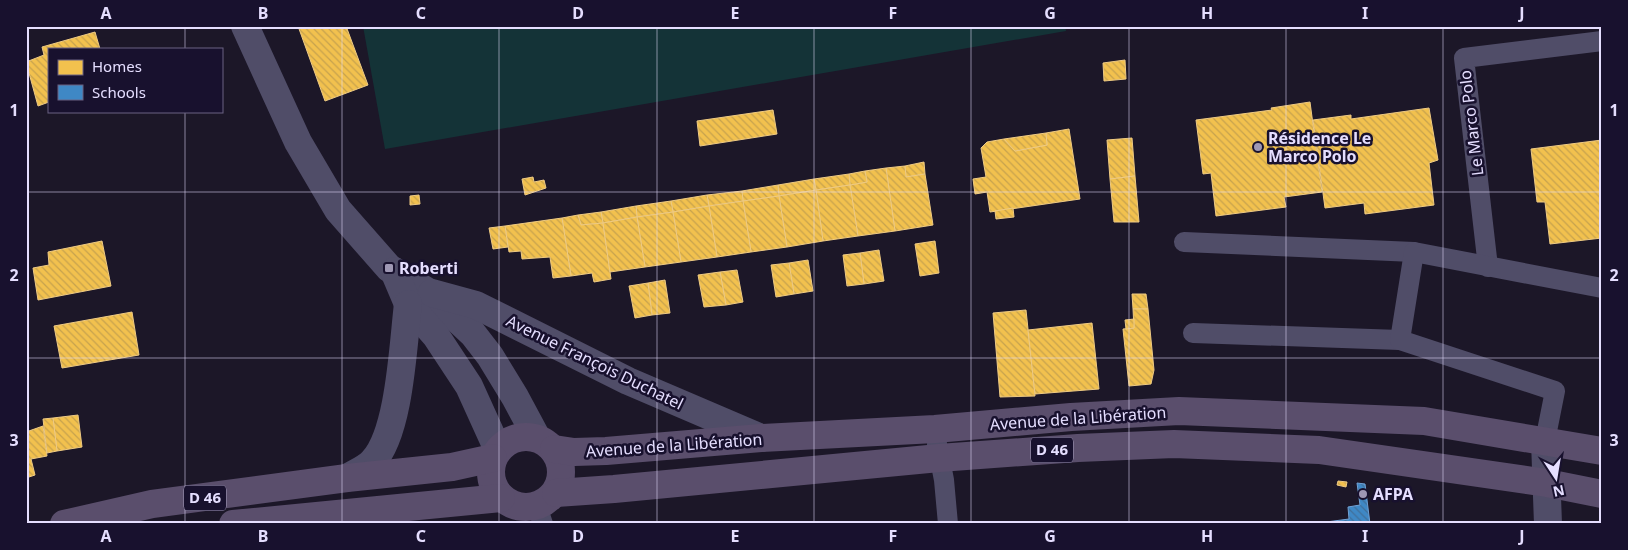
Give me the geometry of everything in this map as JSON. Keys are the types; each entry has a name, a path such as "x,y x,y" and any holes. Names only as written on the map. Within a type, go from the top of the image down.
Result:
{"main road":[{"name":"Avenue de la Libération","path":"546,443 574,452 606,451 761,438 935,430 1071,417 1179,411 1424,421 1602,451"},
{"path":"526,436 546,443 561,463 561,479 545,508 524,508 512,505 501,498 493,487 490,472 495,454 506,443 515,438 526,436"},
{"name":"Avenue de la Libération","path":"545,508 624,488 939,458 1078,448 1174,444 1318,450 1547,483 1602,494"},
{"name":"D 46","path":"64,524 152,504 347,478 432,470 495,454"},
{"name":"D 46","path":"233,524 501,498"}],"street":[{"name":"Avenue François Duchatel","path":"245,26 298,142 338,210 372,250 418,298 473,334 490,356 546,443"},
{"name":"Avenue François Duchatel","path":"418,298 476,305 628,381 761,438"},
{"name":"Avenue François Duchatel","path":"418,298 436,336 469,386 495,454"},
{"path":"347,478 372,463 384,447 418,298"},
{"path":"1545,441 1548,524"}],"lane":[{"name":"Le Marco Polo","path":"1488,267 1464,58 1602,41"},
{"path":"1184,242 1414,252 1602,288"},
{"path":"1400,340 1414,252"},
{"path":"1193,333 1400,340 1555,391 1545,441"},
{"path":"935,430 944,480 948,524"}],"green space":[{"path":"363,26 1065,26 1066,31 385,149"}],"building: Homes":[{"path":"298,26 346,26 368,85 325,101"},
{"path":"95,32 100,48 48,48 48,102 38,106 26,62 44,55 42,47"},
{"path":"1125,60 1126,79 1104,81 1103,63"},
{"name":"Résidence Le Marco Polo","path":"1310,102 1322,192 1284,197 1286,207 1216,216 1211,173 1203,174 1196,120 1272,110 1271,108"},
{"path":"1429,108 1438,160 1429,163 1434,205 1365,214 1364,203 1325,208 1313,120 1351,115 1351,119"},
{"path":"773,110 777,134 700,146 697,121"},
{"path":"1069,129 1080,199 990,212 987,192 975,194 973,179 986,177 981,148 987,142 1004,139 1015,151 1047,145 1046,133"},
{"path":"1046,133 1047,145 1015,151 1004,139"},
{"path":"1132,138 1135,176 1110,179 1107,140"},
{"path":"1602,140 1602,238 1550,244 1545,202 1537,202 1531,149"},
{"path":"924,162 925,174 906,177 905,166"},
{"path":"905,166 906,177 925,174 933,225 895,231 886,168"},
{"path":"886,168 895,231 858,236 850,185 867,182 865,171"},
{"path":"865,171 867,182 850,185 849,174"},
{"path":"849,174 850,185 816,190 814,179"},
{"path":"1135,176 1139,222 1114,222 1110,179"},
{"path":"533,177 534,182 544,180 546,188 525,195 522,179"},
{"path":"814,179 816,190 779,196 778,185"},
{"path":"778,185 779,196 743,201 742,191"},
{"path":"850,185 858,236 823,241 816,190"},
{"path":"816,190 823,241 787,247 779,196"},
{"path":"742,191 743,201 709,206 707,195"},
{"path":"419,195 420,204 410,205 410,196"},
{"path":"707,195 709,206 673,212 671,201"},
{"path":"779,196 787,247 751,252 743,201"},
{"path":"671,201 673,212 637,217 636,206"},
{"path":"743,201 751,252 717,257 709,206"},
{"path":"636,206 637,217 603,223 601,212"},
{"path":"709,206 717,257 681,262 673,212"},
{"path":"1013,208 1014,217 996,219 995,211"},
{"path":"601,212 603,223 581,225 578,215"},
{"path":"673,212 681,262 645,267 637,217"},
{"path":"578,215 581,225 603,223 611,279 594,282 592,273 571,276 562,218"},
{"path":"637,217 645,267 610,272 603,223"},
{"path":"562,218 571,276 553,278 550,257 522,259 521,251 509,252 505,226"},
{"path":"505,226 508,247 493,249 489,228"},
{"path":"102,241 111,286 38,300 33,268 49,265 48,252"},
{"path":"935,241 939,273 920,276 915,244"},
{"path":"879,250 884,281 864,284 860,253"},
{"path":"860,253 864,284 847,286 843,255"},
{"path":"808,260 813,291 794,294 789,263"},
{"path":"789,263 794,294 776,297 771,265"},
{"path":"737,270 743,302 726,305 720,272"},
{"path":"720,272 726,305 704,307 698,275"},
{"path":"665,280 670,313 652,315 648,283"},
{"path":"648,283 652,315 635,318 629,286"},
{"path":"1132,294 1146,294 1148,309 1133,309"},
{"path":"1133,309 1148,309 1154,370 1151,384 1129,386 1123,329 1134,328"},
{"path":"1026,310 1035,396 1000,397 993,313"},
{"path":"132,312 139,355 62,368 54,326"},
{"path":"1134,319 1134,328 1126,329 1125,320"},
{"path":"1092,323 1099,389 1035,394 1028,330"},
{"path":"78,415 82,447 57,451 53,418"},
{"path":"53,418 57,451 47,453 43,419"},
{"path":"43,426 47,456 31,459 35,475 26,478 26,432"},
{"path":"1338,481 1347,482 1346,487 1337,485"}],"building: Schools":[{"name":"AFPA","path":"1357,483 1365,484 1370,524 1311,524 1349,519 1348,507 1360,505"}],"place":[{"name":"Résidence Le Marco Polo","path":"1258,147"},
{"name":"Roberti","path":"389,268"},
{"name":"AFPA","path":"1363,494"}]}
